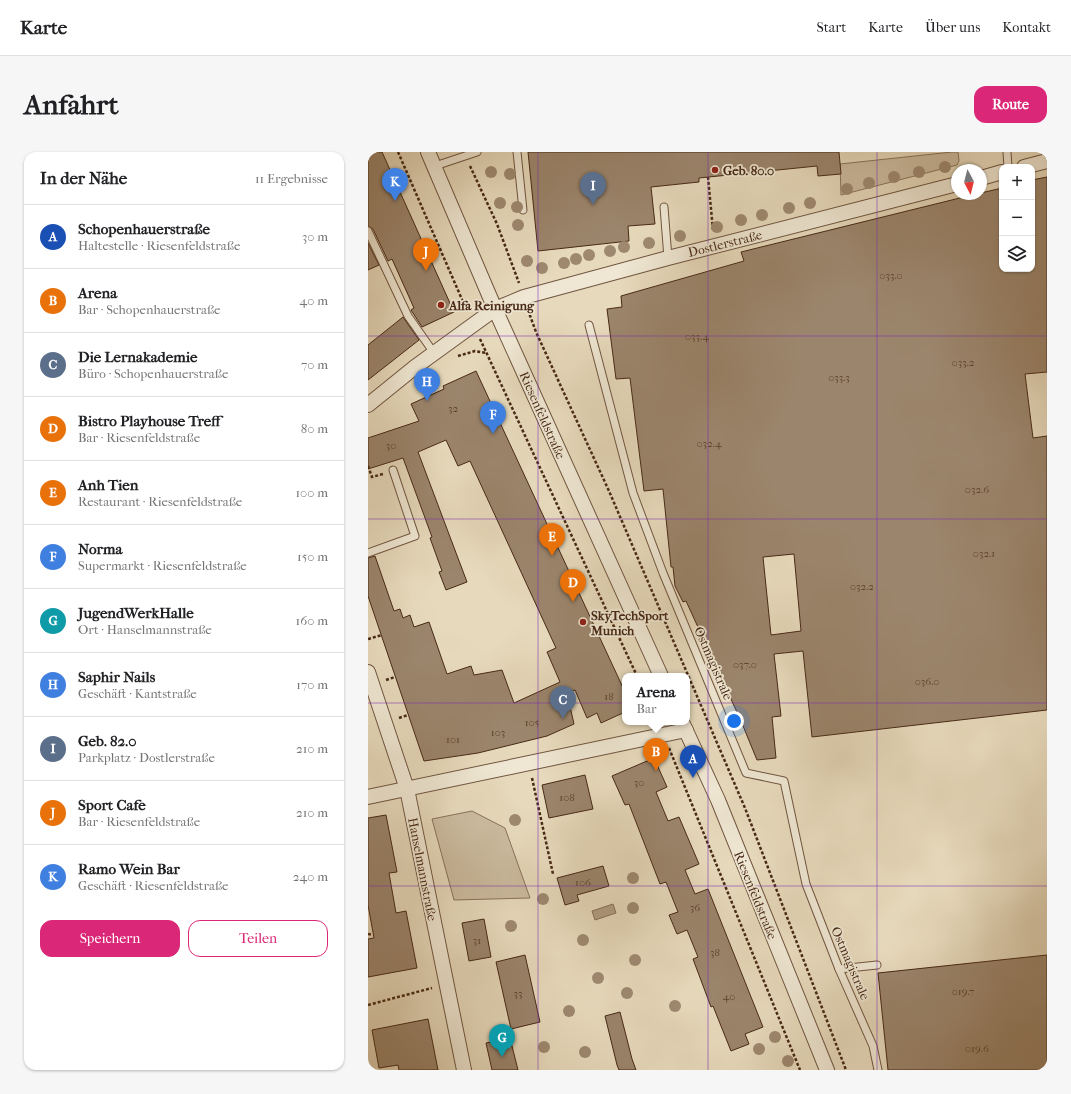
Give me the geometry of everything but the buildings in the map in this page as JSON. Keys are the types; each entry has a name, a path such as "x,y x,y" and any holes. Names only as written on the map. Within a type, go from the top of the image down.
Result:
{"street":[{"name":"Riesenfeldstraße","path":"428,152 495,309 660,673"},
{"path":"1035,164 1047,161"},
{"path":"987,176 999,173"},
{"name":"Dostlerstraße","path":"368,405 434,353 495,309 524,297 668,258 951,186"},
{"name":"Hanselmannstraße","path":"368,672 407,789 464,1070"},
{"name":"Riesenfeldstraße","path":"684,726 718,800 827,1070"},
{"path":"368,797 664,735 684,726"}],"lane":[{"path":"435,166 477,152"},
{"path":"517,152 523,210"},
{"path":"1007,152 1008,164"},
{"path":"664,207 668,258"},
{"path":"368,231 408,316 434,353"},
{"name":"Ostmagistrale","path":"588,325 633,494 663,573 746,772 784,781 806,884 839,969 873,1046 878,1070"},
{"path":"368,553 415,536 393,470"},
{"path":"839,969 877,965"}],"path":[{"path":"398,152 473,325 636,673"},
{"path":"465,156 496,224 536,332 609,491 686,673"},
{"path":"708,177 713,232"},
{"path":"368,466 372,477 393,470"},
{"path":"368,639 382,635"},
{"path":"690,683 737,794 846,1070"},
{"path":"664,735 800,1070"},
{"path":"675,762 680,760"},
{"path":"529,764 553,874"},
{"path":"691,801 696,798"},
{"path":"368,934 373,935"},
{"path":"368,1005 446,985"}],"shaded area":[{"path":"952,152 958,152 959,161 958,164 951,164 951,167 841,195 840,164"},
{"path":"472,811 505,828 530,898 454,900 432,819"},
{"path":"613,904 616,913 595,920 592,911"}],"place":[{"name":"Geb. 80.0","path":"715,170"},
{"name":"Ramo Wein Bar","path":"395,201"},
{"name":"Geb. 82.0","path":"593,205"},
{"name":"Sport Cafe","path":"426,271"},
{"name":"Alfa Reinigung","path":"441,305"},
{"name":"Saphir Nails","path":"427,401"},
{"name":"Norma","path":"493,434"},
{"name":"Anh Tien","path":"552,556"},
{"name":"Bistro Playhouse Treff","path":"573,602"},
{"name":"SkyTechSport Munich","path":"583,622"},
{"name":"Die Lernakademie","path":"563,719"},
{"name":"Arena","path":"656,771"},
{"name":"Schopenhauerstraße","path":"693,778"},
{"name":"JugendWerkHalle","path":"502,1057"}]}
